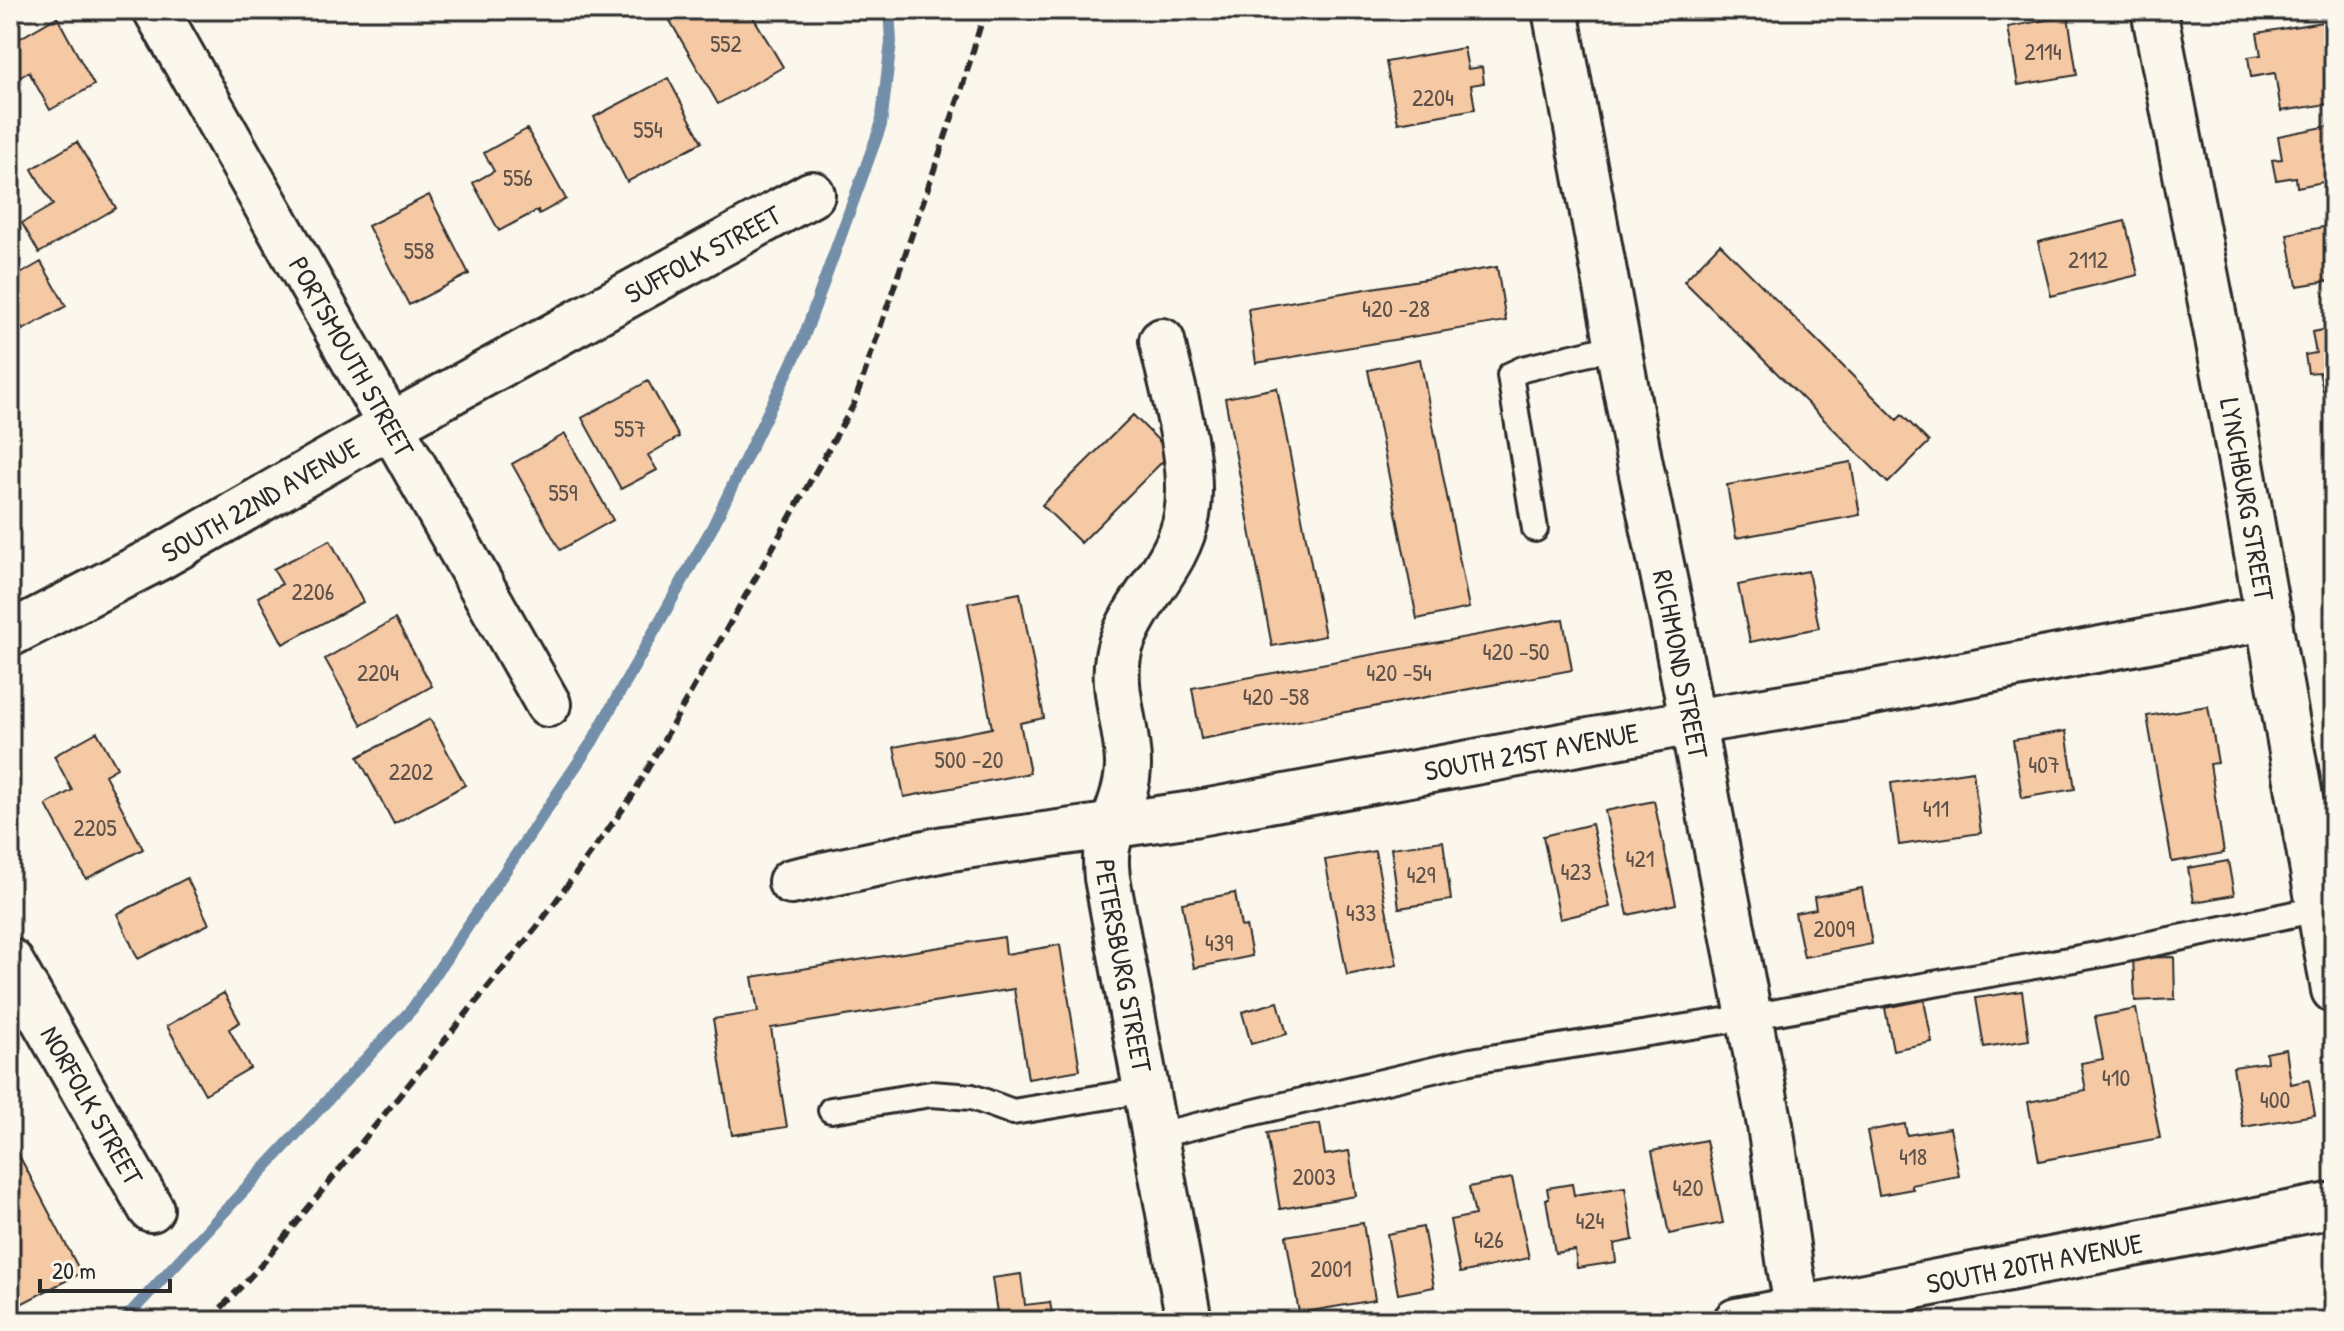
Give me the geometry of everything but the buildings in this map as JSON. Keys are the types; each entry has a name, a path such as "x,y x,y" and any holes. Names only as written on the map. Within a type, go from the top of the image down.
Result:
{"street":[{"name":"PORTSMOUTH STREET","path":"156,10 548,704"},
{"name":"RICHMOND STREET","path":"1555,10 1770,1125 1799,1314"},
{"name":"LYNCHBURG STREET","path":"2154,10 2326,907 2334,990"},
{"name":"SUFFOLK STREET","path":"593,314 812,194"},
{"name":"SOUTH 22ND AVENUE","path":"10,634 160,557 593,314"},
{"name":"PETERSBURG STREET","path":"1162,341 1190,477 1187,517 1173,555 1139,607 1120,646 1117,688 1128,766 1123,797 1106,852 1107,878 1189,1321"},
{"name":"SOUTH 21ST AVENUE","path":"791,882 944,849 1193,814 1692,722 1863,694 2270,617"},
{"name":"NORFOLK STREET","path":"10,961 151,1209"},
{"name":"SOUTH 20TH AVENUE","path":"1736,1321 1799,1314 2334,1205"}],"lane":[{"path":"1535,529 1510,375 1523,369 1618,346"},
{"path":"1154,1136 1471,1061 1749,1017 2102,954 2326,907"},
{"path":"831,1110 931,1094 972,1097 1013,1112 1146,1090"}],"waterway":[{"path":"123,1321 412,1009 592,742 712,528 802,342 881,125 891,42 889,10"}],"railway":[{"path":"209,1321 264,1262 537,927 631,798 854,404 962,88 985,10"}]}
